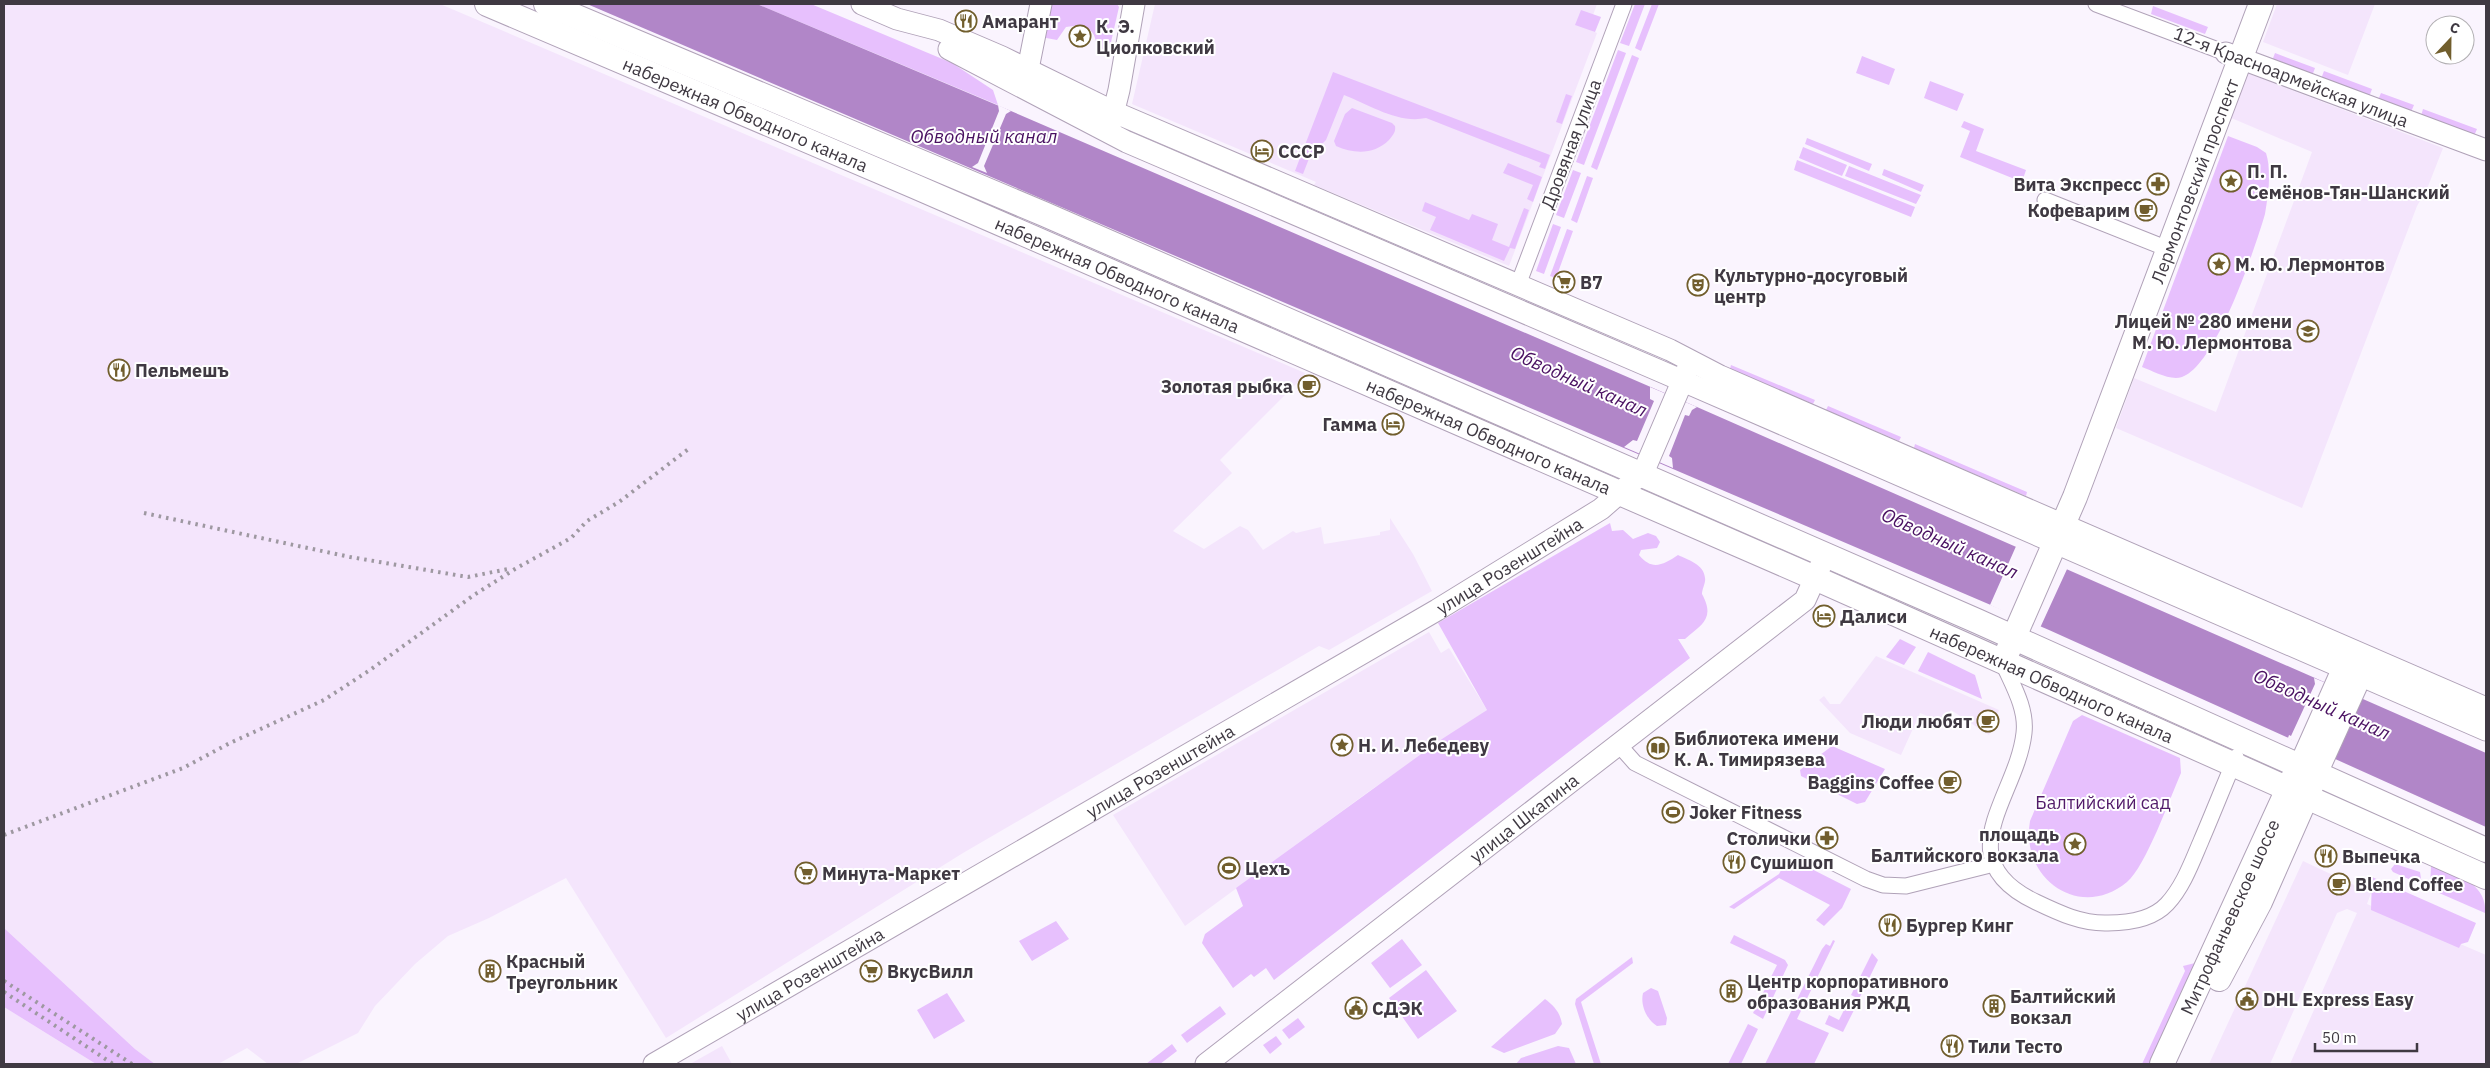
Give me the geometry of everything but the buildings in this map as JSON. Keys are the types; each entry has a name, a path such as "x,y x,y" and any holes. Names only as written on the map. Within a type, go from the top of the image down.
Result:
{"main road":[{"name":"набережная Обводного канала","path":"487,4 914,186 1815,578 2486,877"},
{"name":"набережная Обводного канала","path":"546,4 1645,467 1825,556 2011,626 2243,742 2312,761 2486,850"},
{"path":"862,4 897,18 939,30 1024,78 1108,132 1683,380 1720,376 2049,538 2348,681 2486,730"},
{"path":"1024,78 1041,4"},
{"path":"1108,132 1114,112 1134,4"},
{"name":"Лермонтовский проспект","path":"2011,626 2049,538 2161,246 2232,56 2244,4"},
{"name":"Лермонтовский проспект","path":"2232,56 2261,4"},
{"name":"12-я Красноармейская улица","path":"2232,56 2486,150"},
{"path":"1024,78 1114,112 1518,285 1683,380"},
{"path":"1645,467 1683,380"},
{"name":"улица Розенштейна","path":"654,1064 1042,837 1396,634 1601,509 1645,467"},
{"path":"2049,538 2358,652 2486,708"},
{"name":"улица Шкапина","path":"1206,1064 1805,600 1825,556"},
{"path":"2002,661 2011,626"},
{"path":"2312,761 2348,681 2358,652"},
{"name":"Митрофаньевское шоссе","path":"2162,1064 2312,761"},
{"name":"Митрофаньевское шоссе","path":"2179,1064 2232,951 2260,902 2297,794"}],"street":[{"name":"Дровяная улица","path":"1518,285 1624,4"},
{"name":"12-я Красноармейская улица","path":"2096,4 2232,56"},
{"path":"2044,200 2161,246"},
{"path":"2002,661 2022,707 2024,732 2014,769 1994,818 1991,844 1994,864 2002,879 2016,892 2078,920 2105,923 2132,922 2154,913 2166,905 2183,881 2243,742"},
{"path":"1619,745 1635,763 1866,879 1895,887 1906,886 1994,864"}],"shaded area":[{"path":"4,4 440,4 1305,373 1220,460 1232,473 1173,531 1204,549 1240,526 1248,530 1263,550 1293,531 1296,533 1321,527 1324,544 1380,535 1380,532 1390,530 1390,518 1413,554 1432,591 1329,650 1319,646 963,853 666,1038 566,878 489,918 448,936 415,964 375,1006 358,1033 296,1064 268,1064 247,1048 218,1064 155,1064 135,1049 4,928"},
{"path":"1155,4 1597,4 1588,29 1597,33 1509,266 1314,185 1316,182 1132,104"},
{"path":"2277,4 2375,4 2348,75 2263,42"},
{"name":"Лицей № 280 имени М. Ю. Лермонтова","path":"2247,73 2443,148 2427,189 2417,206 2302,508 2116,428 2134,378 2216,412 2312,152 2229,117"},
{"path":"1429,632 1441,653 1449,648 1487,710 1368,792 1185,926 1113,815"},
{"path":"1876,656 1999,710 1989,735 1951,710 1942,722 1920,713 1901,755 1850,733 1819,700 1824,696 1830,704 1840,704"},
{"path":"2303,861 2371,893 2367,904 2486,955 2486,1064 2290,1064 2357,913 2347,909 2337,913 2270,1064 2209,1064"},
{"path":"4,1007 96,1064 4,1064"},
{"path":"722,1046 732,1064 690,1064"}],"green space":[{"path":"757,4 811,4 952,63 993,90 998,105"},
{"path":"1048,4 1117,4 1119,7 1109,51 1096,48 1096,40 1093,34 1088,28 1081,25 1066,27 1057,40 1041,37"},
{"path":"1635,4 1645,4 1629,46 1620,43"},
{"path":"1652,4 1659,4 1641,51 1635,48"},
{"path":"2153,6 2208,27 2205,34 2151,14"},
{"path":"1581,10 1601,17 1595,32 1575,25"},
{"path":"1618,50 1626,53 1584,165 1576,162"},
{"path":"2275,53 2315,68 2312,76 2272,61"},
{"path":"1632,55 1639,58 1597,170 1591,167"},
{"path":"1862,56 1895,69 1889,85 1856,73"},
{"path":"2324,71 2372,89 2369,97 2321,79"},
{"path":"1333,72 1550,155 1545,169 1539,167 1541,163 1426,118 1416,119 1395,116 1344,95 1326,140 1310,156 1303,174 1295,171"},
{"path":"1930,81 1964,94 1957,111 1924,98"},
{"path":"2381,93 2414,105 2411,112 2378,100"},
{"path":"1566,94 1572,96 1562,124 1556,122"},
{"path":"1352,108 1392,123 1395,126 1395,132 1383,145 1370,151 1350,151 1336,146 1334,141 1345,114"},
{"path":"2423,109 2477,129 2474,136 2421,116"},
{"path":"1964,121 1984,129 1976,151 2026,170 2022,182 1960,157 1970,131 1961,127"},
{"path":"2228,136 2257,147 2266,153 2269,176 2265,214 2243,278 2221,330 2208,352 2195,368 2182,377 2167,377 2142,367"},
{"path":"1807,138 1872,164 1869,171 1805,144"},
{"path":"1803,147 1847,165 1842,176 1799,158"},
{"path":"1797,160 1915,207 1911,217 1794,170"},
{"path":"1508,163 1542,177 1533,202 1527,199 1533,185 1503,173"},
{"path":"1849,166 1921,195 1916,204 1845,176"},
{"path":"1884,169 1924,185 1921,192 1882,175"},
{"path":"1573,170 1581,173 1564,218 1556,215"},
{"path":"1587,176 1593,178 1577,223 1571,220"},
{"path":"1425,202 1469,220 1472,214 1498,224 1492,240 1509,247 1524,208 1529,210 1515,249 1510,248 1504,261 1430,230 1436,217 1422,211"},
{"path":"1553,224 1561,227 1544,274 1536,271"},
{"path":"1567,229 1573,231 1556,278 1550,276"},
{"path":"1731,365 1815,400 1813,404 1730,369"},
{"path":"1828,406 1901,437 1899,441 1826,410"},
{"path":"1915,444 2027,492 2026,496 1914,448"},
{"path":"1610,523 1612,531 1623,530 1633,539 1648,533 1656,536 1660,542 1657,548 1641,550 1639,555 1648,563 1653,565 1662,564 1678,555 1695,563 1702,569 1705,580 1702,594 1706,602 1707,615 1702,624 1685,639 1678,639 1690,658 1274,980 1266,968 1254,977 1251,974 1233,988 1202,943 1205,934 1243,906 1236,888 1442,739 1487,710 1438,623"},
{"path":"1900,639 1916,647 1904,665 1886,657"},
{"path":"1928,652 1975,675 1982,699 1918,671"},
{"name":"Балтийский сад","path":"2082,715 2180,758 2181,773 2150,847 2134,874 2127,882 2109,893 2091,897 2073,895 2057,888 2044,876 2034,860 2029,842 2030,821 2073,721"},
{"path":"1832,746 1885,769 1865,802 1857,804 1801,776 1800,770"},
{"path":"1788,857 1851,889 1842,908 1824,926 1816,920 1830,905 1779,878 1734,909 1729,907 1779,874"},
{"path":"2395,864 2420,872 2422,885 2393,872 2391,869"},
{"path":"2431,866 2459,876 2475,887 2481,894 2485,913 2430,889"},
{"path":"2372,877 2476,923 2468,942 2461,944 2459,948 2371,910"},
{"path":"1056,921 1069,939 1032,961 1019,941"},
{"path":"4,928 135,1049 155,1064 96,1064 4,1007"},
{"path":"1734,935 1785,960 1788,965 1763,1019 1753,1013 1777,965 1730,943"},
{"path":"1402,939 1422,965 1390,988 1371,963"},
{"path":"1833,940 1835,941 1797,1019 1829,1033 1814,1064 1765,1064 1822,949 1826,944 1830,946"},
{"path":"1872,953 1878,960 1859,999 1851,995"},
{"path":"1632,957 1633,963 1581,1002 1601,1064 1594,1064 1575,1004 1576,999"},
{"path":"2199,962 2152,1064 2142,1064 2185,971 2183,966"},
{"path":"1426,970 1457,1011 1418,1039 1389,998"},
{"path":"1651,988 1658,991 1667,1018 1666,1025 1657,1026 1645,1012 1642,998 1643,993"},
{"path":"947,993 965,1021 934,1039 917,1010"},
{"path":"1545,999 1560,1016 1562,1024 1555,1034 1504,1053 1491,1047"},
{"path":"1848,1002 1856,1006 1843,1032 1825,1024 1829,1015 1839,1020"},
{"path":"1220,1006 1226,1014 1187,1043 1181,1035"},
{"path":"1298,1018 1305,1027 1289,1039 1282,1030"},
{"path":"1748,1024 1758,1029 1741,1064 1728,1064"},
{"path":"1276,1036 1282,1044 1270,1054 1263,1045"},
{"path":"1172,1044 1177,1051 1160,1064 1146,1064"},
{"path":"1558,1046 1569,1048 1576,1064 1516,1064 1521,1058"}],"water":[{"name":"Обводный канал","path":"587,4 757,4 1011,111 1697,407 2486,753 2486,827 2049,630"}],"pier":[{"path":"998,105 1011,111 1006,114 984,166 987,173 972,167 978,163 999,111"},
{"path":"1650,387 1697,407 1692,410 1689,416 1685,415 1669,456 1672,458 1673,468 1624,447 1633,440 1637,441 1654,401 1650,399"},
{"path":"2017,544 2068,567 2040,628 1990,605"},
{"path":"2314,678 2326,683 2298,743 2288,738 2289,735 2291,736 2315,684"}],"railway":[{"path":"4,835 183,768 230,743 324,700 370,670 474,595 515,569 571,538 587,521 619,502 691,447"},
{"path":"144,513 350,557 468,577 508,569"},
{"path":"4,981 132,1064"},
{"path":"4,992 113,1064"}],"place":[{"name":"Амарант","path":"966,21"},
{"name":"К. Э. Циолковский","path":"1080,36"},
{"name":"СССР","path":"1262,151"},
{"name":"П. П. Семёнов-Тян-Шанский","path":"2231,181"},
{"name":"Вита Экспресс","path":"2158,184"},
{"name":"Кофеварим","path":"2146,210"},
{"name":"М. Ю. Лермонтов","path":"2219,264"},
{"name":"В7","path":"1564,282"},
{"name":"Культурно-досуговый центр","path":"1698,285"},
{"name":"Лицей № 280 имени М. Ю. Лермонтова","path":"2308,331"},
{"name":"Пельмешъ","path":"119,370"},
{"name":"Золотая рыбка","path":"1309,386"},
{"name":"Гамма","path":"1393,424"},
{"name":"Далиси","path":"1824,616"},
{"name":"Люди любят","path":"1988,721"},
{"name":"Н. И. Лебедеву","path":"1342,745"},
{"name":"Библиотека имени К. А. Тимирязева","path":"1658,748"},
{"name":"Baggins Coffee","path":"1950,782"},
{"name":"Joker Fitness","path":"1673,812"},
{"name":"Столички","path":"1827,838"},
{"name":"площадь Балтийского вокзала","path":"2075,844"},
{"name":"Выпечка","path":"2326,856"},
{"name":"Сушишоп","path":"1734,862"},
{"name":"Цехъ","path":"1229,868"},
{"name":"Минута-Маркет","path":"806,873"},
{"name":"Blend Coffee","path":"2339,884"},
{"name":"Бургер Кинг","path":"1890,925"},
{"name":"Красный Треугольник","path":"490,971"},
{"name":"ВкусВилл","path":"871,971"},
{"name":"Центр корпоративного образования РЖД","path":"1731,991"},
{"name":"DHL Express Easy","path":"2247,999"},
{"name":"Балтийский вокзал","path":"1994,1006"},
{"name":"СДЭК","path":"1356,1008"},
{"name":"Тили Тесто","path":"1952,1046"}]}
